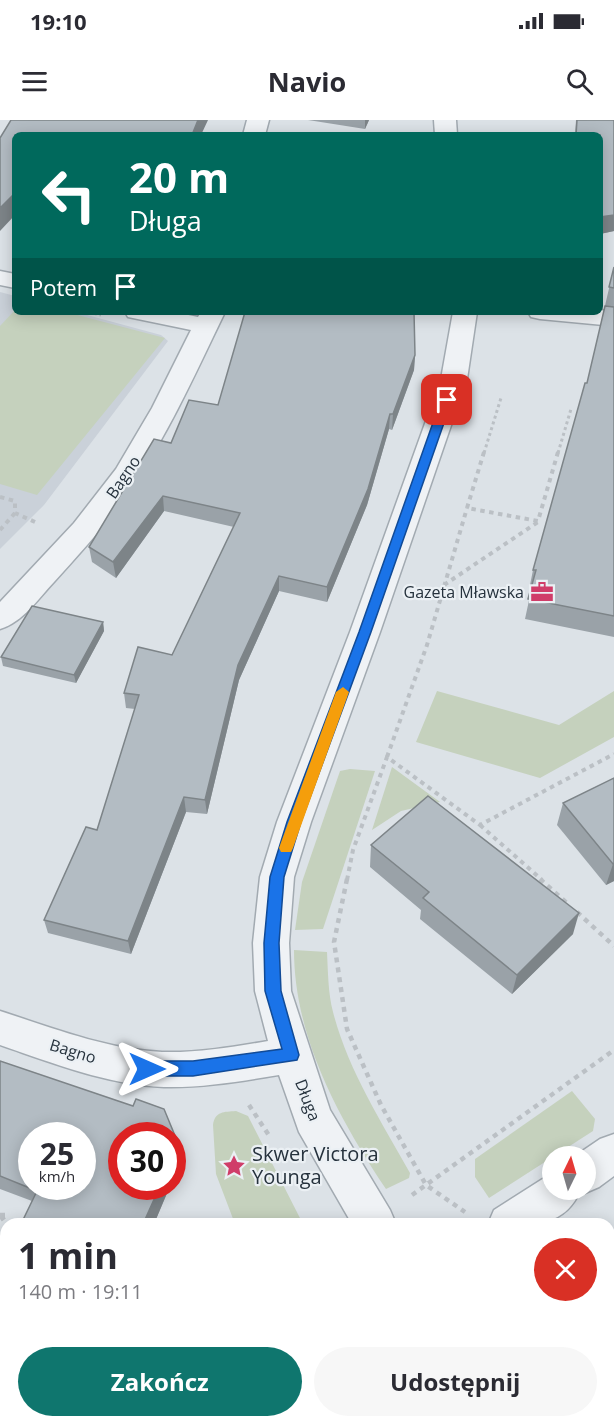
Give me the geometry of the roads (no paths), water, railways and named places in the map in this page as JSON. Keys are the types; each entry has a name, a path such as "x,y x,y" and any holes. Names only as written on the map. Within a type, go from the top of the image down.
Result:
{"street":[{"path":"168,315 210,319"},
{"name":"Długa","path":"371,1218 313,1119 291,1055 273,991 271,943 277,877 294,822 365,632 454,379 465,315"},
{"path":"572,315 614,319"},
{"name":"Bagno","path":"0,618 14,607 84,530 127,474 165,408 210,319"},
{"name":"Bagno","path":"0,1028 89,1058 147,1069 193,1069 291,1055"},
{"path":"596,1166 614,1154"},
{"path":"498,1218 542,1198"}],"place":[{"name":"Gazeta Mławska","path":"542,592"},
{"name":"Skwer Victora Younga","path":"234,1166"}]}
